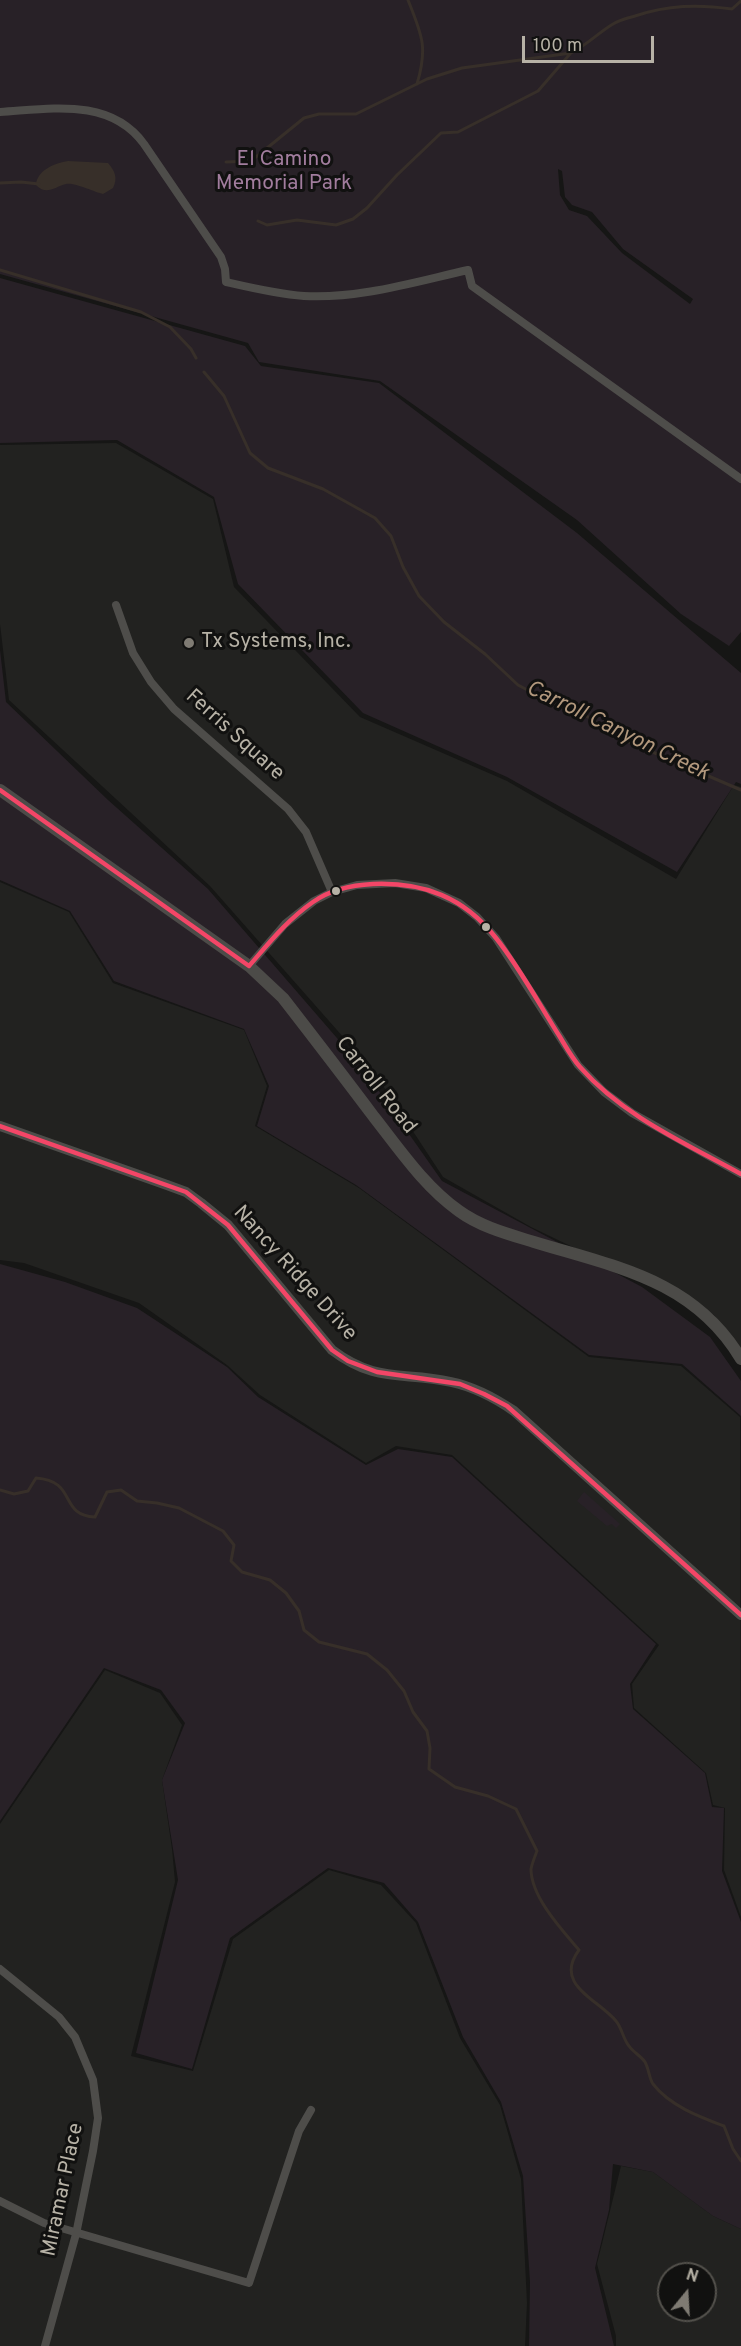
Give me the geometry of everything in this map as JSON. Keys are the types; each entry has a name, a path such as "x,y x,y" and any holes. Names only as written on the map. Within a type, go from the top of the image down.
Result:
{"main road":[{"name":"Carroll Road","path":"0,790 249,966 283,998 418,1173 458,1210 501,1232 631,1272 664,1286 690,1302 720,1330 741,1359"}],"street":[{"path":"0,112 72,107 113,118 131,129 144,144 221,257 226,282 289,295 323,296 376,291 468,270 472,286 741,479"},
{"name":"Ferris Square","path":"116,605 133,653 151,682 174,709 288,809 306,832 332,892"},
{"path":"249,966 285,924 314,901 332,892 357,885 395,883 426,888 459,903 477,917 496,938 579,1065 604,1092 632,1113 741,1174"},
{"name":"Nancy Ridge Drive","path":"0,1126 167,1185 196,1199 228,1225 332,1350 347,1361 378,1374 450,1381 474,1389 514,1411 741,1615"},
{"name":"Miramar Place","path":"0,1969 59,2017 75,2037 93,2080 98,2118 97,2134 76,2234 45,2346"},
{"path":"0,2201 44,2223 76,2234 249,2283 299,2131 311,2110"}],"shaded area":[{"path":"68,161 108,163 115,175 113,188 103,194 69,184 51,190 44,190 36,185 43,171 58,163"},
{"path":"116,443 213,499 234,587 360,717 507,781 676,879 734,785 741,787 741,1356 714,1315 531,1227 443,1177 374,1072 210,886 9,700 0,624 0,445"},
{"path":"0,882 69,912 113,983 244,1030 267,1086 255,1126 359,1188 589,1357 681,1366 740,1417 741,1917 724,1870 725,1808 713,1805 706,1773 634,1708 632,1684 659,1645 452,1455 396,1446 366,1463 260,1395 227,1365 139,1303 24,1263 0,1260"},
{"path":"105,1670 160,1693 182,1725 162,1780 175,1882 131,2056 193,2071 233,1939 329,1870 381,1885 416,1923 460,2038 500,2105 521,2179 527,2303 525,2346 0,2346 0,1824"},
{"path":"621,2166 653,2172 713,2216 741,2229 741,2346 616,2346 616,2336 597,2264"}],"green space":[{"name":"El Camino Memorial Park","path":"0,0 741,0 741,632 729,646 681,614 577,520 380,381 259,362 248,343 0,274","holes":["558,169 562,171 565,197 572,205 592,212 623,249 693,299 690,304 622,253 587,216 569,210 560,195"]},
{"path":"0,278 245,346 261,366 379,383 577,533 741,673 741,784 736,782 677,872 507,777 363,713 238,584 214,497 117,440 0,443"},
{"path":"0,650 6,702 108,800 208,889 362,1067 442,1181 642,1287 710,1337 741,1381 741,1416 682,1364 589,1355 356,1185 257,1126 269,1086 244,1029 114,981 70,911 0,880"},
{"path":"0,1264 65,1282 137,1308 227,1367 258,1397 366,1465 398,1449 452,1457 656,1644 630,1684 633,1709 705,1773 712,1807 724,1808 722,1871 741,1922 741,2229 713,2216 653,2172 613,2164 609,2210 595,2268 614,2346 529,2346 530,2282 523,2176 501,2102 463,2037 418,1922 384,1883 328,1868 230,1938 192,2069 136,2053 178,1880 162,1780 185,1723 161,1690 104,1668 0,1821"},
{"path":"584,1492 620,1524 616,1528 612,1524 607,1526 577,1501"}],"waterway":[{"path":"408,0 420,32 423,50 417,84"},
{"path":"226,162 251,161 304,118 319,114 356,114 427,79 462,68 571,53 615,23 647,12 683,6 732,9 741,1"},
{"path":"258,221 267,225 297,220 336,225 353,219 367,208 397,175 441,133 458,132 538,91 570,54"},
{"path":"0,183 39,184"},
{"name":"Carroll Canyon Creek","path":"0,270 141,312 170,327 191,349 196,358"},
{"name":"Carroll Canyon Creek","path":"204,372 224,396 250,453 268,468 323,489 375,518 391,536 403,567 419,596 444,622 485,654 518,685 550,702 582,713 620,738 741,790"},
{"path":"0,1490 14,1494 28,1491 36,1478 49,1480 58,1485 76,1510 84,1515 95,1517 107,1492 121,1490 137,1501 179,1508 223,1531 234,1545 231,1561 242,1572 270,1580 286,1593 299,1611 304,1630 319,1642 367,1654 387,1670 404,1691 413,1712 427,1731 430,1748 429,1769 455,1787 488,1796 516,1809 537,1851 531,1869 536,1891 564,1933 579,1950 572,1962 571,1973 575,1982 616,2021 627,2043 645,2062 652,2082 660,2092 686,2110 724,2126 733,2149 741,2161"}],"transit line":[{"path":"0,790 249,966 295,916 320,898 342,889 373,884 409,886 425,889 456,902 484,924 496,938 572,1056 597,1084 635,1114 741,1174"},
{"path":"0,1126 186,1192 228,1225 332,1350 348,1361 377,1372 460,1384 507,1406 741,1615"}],"place":[{"name":"Tx Systems, Inc.","path":"189,643"}]}
